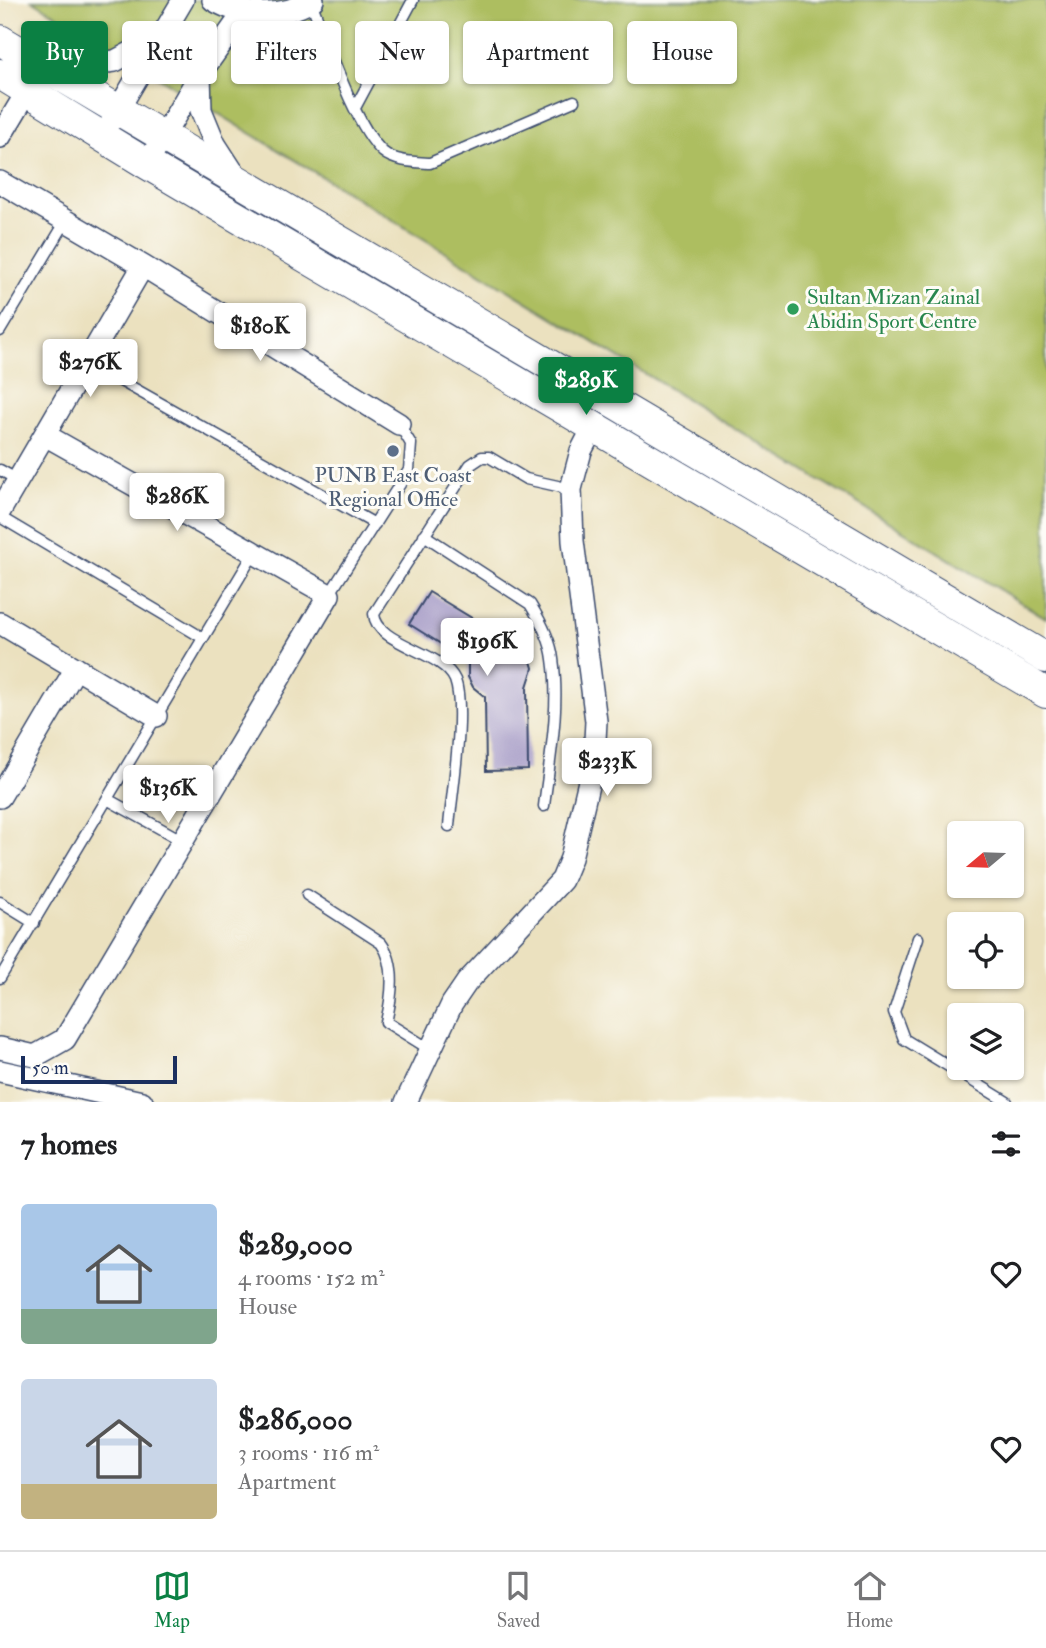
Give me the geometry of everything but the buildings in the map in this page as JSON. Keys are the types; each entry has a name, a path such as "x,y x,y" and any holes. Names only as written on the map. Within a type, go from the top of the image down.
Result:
{"main road":[{"path":"0,40 21,52"},
{"path":"0,74 147,164 1046,693"},
{"path":"74,84 1043,655"}],"street":[{"path":"170,21 183,0"},
{"path":"213,0 244,12 267,14 290,10 312,1"},
{"path":"217,50 244,12"},
{"path":"102,137 133,84"},
{"path":"147,164 194,84"},
{"path":"200,84 201,110 206,125 240,183"},
{"path":"0,137 28,90"},
{"path":"0,182 143,266 399,424"},
{"path":"0,511 9,475 45,435 143,266"},
{"path":"406,1102 452,1004 467,982 562,880 571,858 594,760 596,721 573,541 571,489 582,451 594,426"},
{"path":"0,1048 34,1056 65,1039 329,595 45,435"},
{"path":"0,623 156,716"},
{"path":"0,797 76,668"},
{"path":"0,1071 142,1102"}],"lane":[{"path":"355,108 413,0"},
{"path":"312,1 363,126 384,153 409,162 430,163 574,101"},
{"path":"0,331 66,221"},
{"path":"87,362 374,524"},
{"path":"329,595 409,470 411,444 399,424"},
{"path":"449,826 460,707 455,681 449,670 383,631 375,621 374,614 470,465 482,457 489,457 526,479 571,489"},
{"path":"0,517 203,638"},
{"path":"424,535 530,604 540,620 553,657 554,728 544,806"},
{"path":"0,978 254,553"},
{"path":"107,799 183,841"},
{"path":"307,895 381,943 390,954 391,999 386,1022 431,1049"},
{"path":"0,902 34,923"},
{"path":"918,938 894,1012 904,1039 1007,1102"}],"green space":[{"name":"Sultan Mizan Zainal Abidin Sport Centre","path":"32,0 1046,0 1046,618 170,84 217,84 217,21 122,21 122,55 108,46 108,21 66,21"}],"place":[{"name":"Sultan Mizan Zainal Abidin Sport Centre","path":"793,309"},
{"name":"PUNB East Coast Regional Office","path":"393,451"}]}
